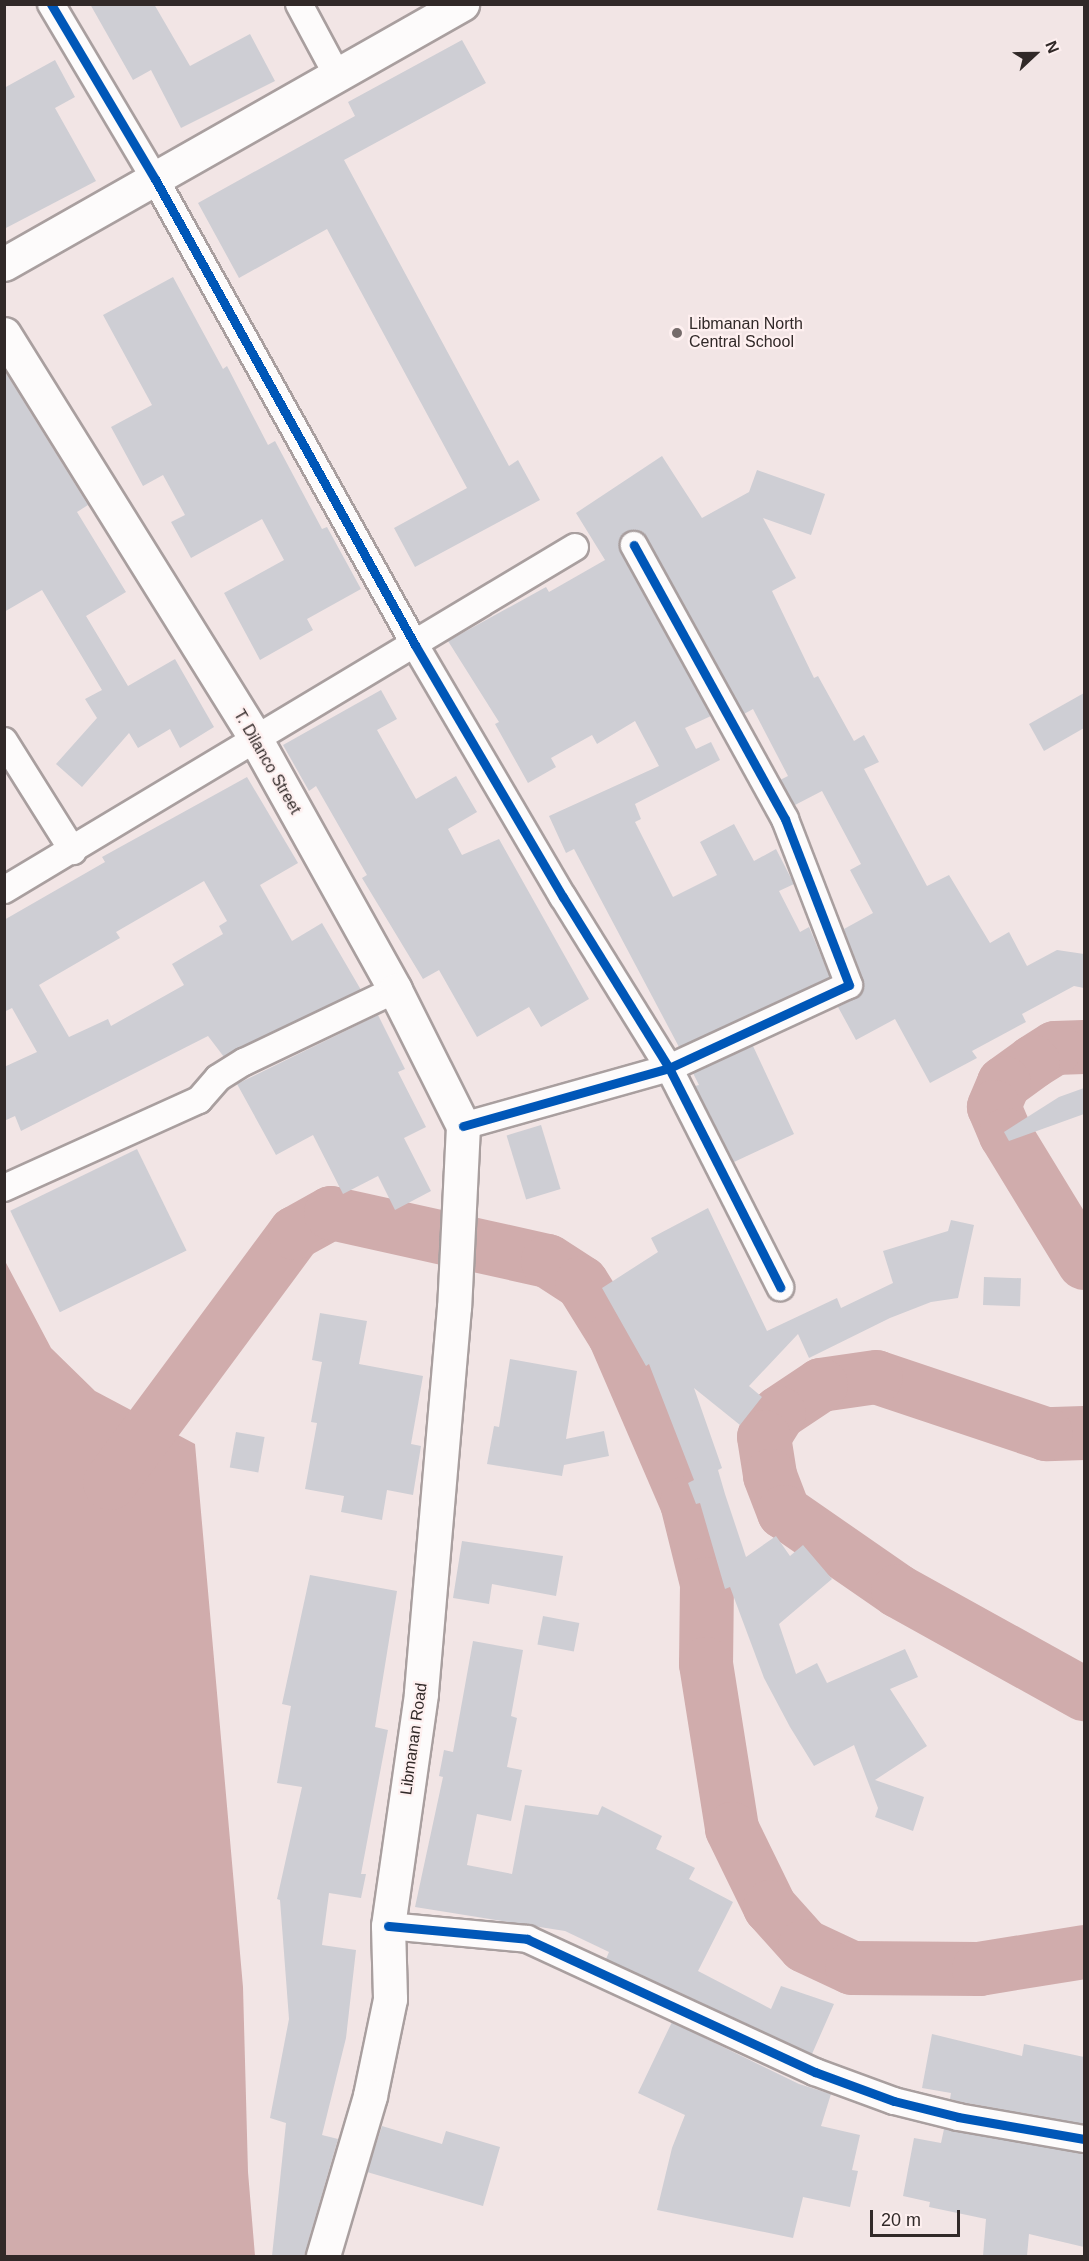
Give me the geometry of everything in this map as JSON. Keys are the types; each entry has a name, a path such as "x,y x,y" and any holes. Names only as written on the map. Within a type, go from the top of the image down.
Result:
{"main road":[{"path":"4,264 462,4"},
{"name":"T. Dilanco Street","path":"4,334 255,738 395,990 463,1126 458,1213"},
{"name":"Libmanan Road","path":"323,2256 370,2096 390,1999 388,1926 421,1694 454,1308 458,1213"}],"street":[{"path":"51,4 155,178 415,645 562,897 669,1068 780,1287"},
{"path":"299,4 337,75"},
{"path":"463,1126 669,1068 849,985 785,819 634,545"},
{"path":"4,890 73,851 255,738 415,645 575,547"},
{"path":"4,741 73,851"},
{"path":"4,1188 199,1100 218,1078 244,1062 395,990"},
{"path":"388,1926 527,1939 815,2072 894,2101 958,2117 1084,2139"}],"shaded area":[{"path":"5,1261 51,1348 95,1391 195,1444 243,1987 248,2172 255,2256 5,2256"}],"building":[{"path":"90,4 154,4 190,66 250,34 275,81 181,128 151,70 133,80"},
{"path":"462,40 486,83 344,160 509,466 518,460 540,500 415,567 394,528 467,488 327,229 239,278 198,203 355,116 348,102"},
{"path":"55,60 75,97 55,108 96,181 4,229 4,88"},
{"path":"173,277 223,369 227,366 268,445 275,441 322,529 327,527 361,589 307,619 313,630 260,660 224,593 284,560 262,519 191,558 171,522 185,515 163,475 143,486 111,427 152,405 103,315"},
{"path":"4,370 88,505 77,512 126,592 86,616 128,686 175,659 214,727 180,748 170,729 138,748 129,733 82,787 56,764 97,718 85,699 102,690 42,590 4,612"},
{"path":"662,456 702,518 749,492 757,470 825,494 811,535 763,518 796,578 772,591 814,678 818,676 854,741 864,735 879,762 864,769 927,886 949,875 990,943 1009,932 1027,966 1057,950 1084,954 1084,988 1074,986 1022,1014 1026,1022 972,1051 977,1058 930,1083 895,1019 856,1040 838,1007 856,998 864,988 844,929 873,913 850,870 861,864 822,791 795,805 780,780 788,776 753,709 744,714 642,533 626,532 621,538 621,552 711,716 685,728 696,749 711,742 720,760 635,804 641,819 635,822 673,897 717,875 700,842 734,824 754,861 776,849 794,884 779,891 800,932 809,927 830,977 679,1047 574,849 566,853 549,816 659,766 635,721 597,744 592,735 551,758 556,767 528,783 495,724 499,722 448,641 546,587 549,592 605,560 576,513"},
{"path":"381,690 397,719 377,730 416,799 456,776 477,812 448,829 462,855 499,839 589,999 541,1027 529,1007 477,1037 439,970 423,979 362,878 367,875 316,786 309,791 283,745"},
{"path":"1084,693 1084,728 1044,751 1029,724"},
{"path":"247,777 298,863 260,885 292,941 322,923 361,990 224,1057 208,1036 21,1131 15,1116 4,1121 4,1067 37,1052 12,1008 4,1012 4,920 105,862 102,857","holes":["204,881 227,921 219,926 223,934 172,964 184,985 111,1026 108,1019 69,1037 39,985 120,938 116,932"]},
{"path":"378,1015 405,1069 398,1072 426,1127 404,1138 431,1191 395,1210 378,1176 343,1194 313,1135 276,1155 237,1084"},
{"path":"753,1046 794,1134 734,1162 695,1086 699,1085 693,1073"},
{"path":"1084,1088 1084,1114 1009,1141 1004,1132 1059,1097"},
{"path":"541,1125 561,1189 526,1200 507,1136"},
{"path":"137,1149 187,1251 60,1312 10,1211"},
{"path":"708,1208 767,1331 837,1298 841,1308 893,1283 883,1251 948,1231 951,1220 974,1225 958,1298 931,1302 890,1318 809,1358 798,1334 749,1386 762,1397 740,1425 694,1388 722,1468 718,1470 746,1557 776,1536 790,1556 803,1545 832,1579 779,1624 796,1674 817,1663 827,1683 905,1649 918,1677 890,1689 927,1746 875,1780 924,1797 913,1831 875,1817 878,1808 854,1745 814,1766 790,1727 764,1678 730,1587 725,1589 700,1503 696,1504 688,1483 694,1480 649,1364 646,1366 602,1288 658,1252 651,1238"},
{"path":"984,1277 1021,1278 1020,1306 983,1305"},
{"path":"320,1313 367,1321 359,1364 423,1376 411,1444 421,1446 413,1495 387,1490 382,1520 341,1512 344,1496 305,1489 317,1423 311,1422 322,1362 312,1360"},
{"path":"510,1359 577,1371 566,1439 604,1431 609,1456 564,1465 562,1476 487,1464 494,1426 499,1427"},
{"path":"236,1432 265,1437 258,1472 230,1467"},
{"path":"462,1541 563,1556 556,1596 492,1584 489,1604 453,1598"},
{"path":"310,1575 397,1591 375,1727 388,1730 361,1874 366,1874 361,1898 329,1893 322,1945 356,1950 346,2038 322,2135 338,2139 304,2256 272,2256 286,2123 270,2118 289,2019 280,1900 277,1899 302,1787 277,1783 291,1706 282,1704"},
{"path":"543,1616 579,1623 574,1652 537,1644"},
{"path":"473,1641 523,1650 511,1716 517,1718 507,1767 522,1770 511,1821 477,1814 467,1865 512,1874 525,1805 598,1815 602,1806 662,1836 656,1849 695,1868 689,1879 733,1902 698,1971 771,2009 781,1986 834,2004 812,2054 606,1959 609,1952 565,1931 415,1907 443,1777 439,1776 444,1750 453,1752"},
{"path":"672,2022 799,2084 831,2094 821,2126 860,2135 852,2170 858,2171 850,2207 803,2197 793,2238 657,2210 672,2148 685,2115 638,2093"},
{"path":"932,2034 1022,2056 1024,2044 1084,2057 1084,2124 961,2102 950,2099 951,2093 922,2088"},
{"path":"382,2126 442,2144 446,2131 500,2147 483,2206 367,2172"},
{"path":"944,2129 1084,2154 1084,2247 1029,2234 1027,2256 983,2256 986,2219 929,2207 930,2202 903,2196 914,2138 941,2143"}],"waterway":[{"path":"1084,1047 1055,1048 1033,1062 1004,1083 994,1107 1006,1135 1084,1263"},
{"path":"110,1483 295,1233 331,1213 548,1261 582,1283 615,1336 687,1503 707,1584 706,1664 732,1829 770,1907 805,1946 852,1968 979,1969 1084,1952"},
{"path":"1084,1433 1046,1434 876,1377 821,1385 779,1413 764,1437 770,1476 784,1512 898,1591 1084,1694"}],"cycle path":[{"path":"51,4 155,179 415,645 563,897 669,1068 780,1287"},
{"path":"463,1126 669,1068 849,985 785,819 634,545"},
{"path":"388,1926 527,1939 815,2072 894,2101 958,2117 1084,2139"}],"place":[{"name":"Libmanan North Central School","path":"677,333"}]}
